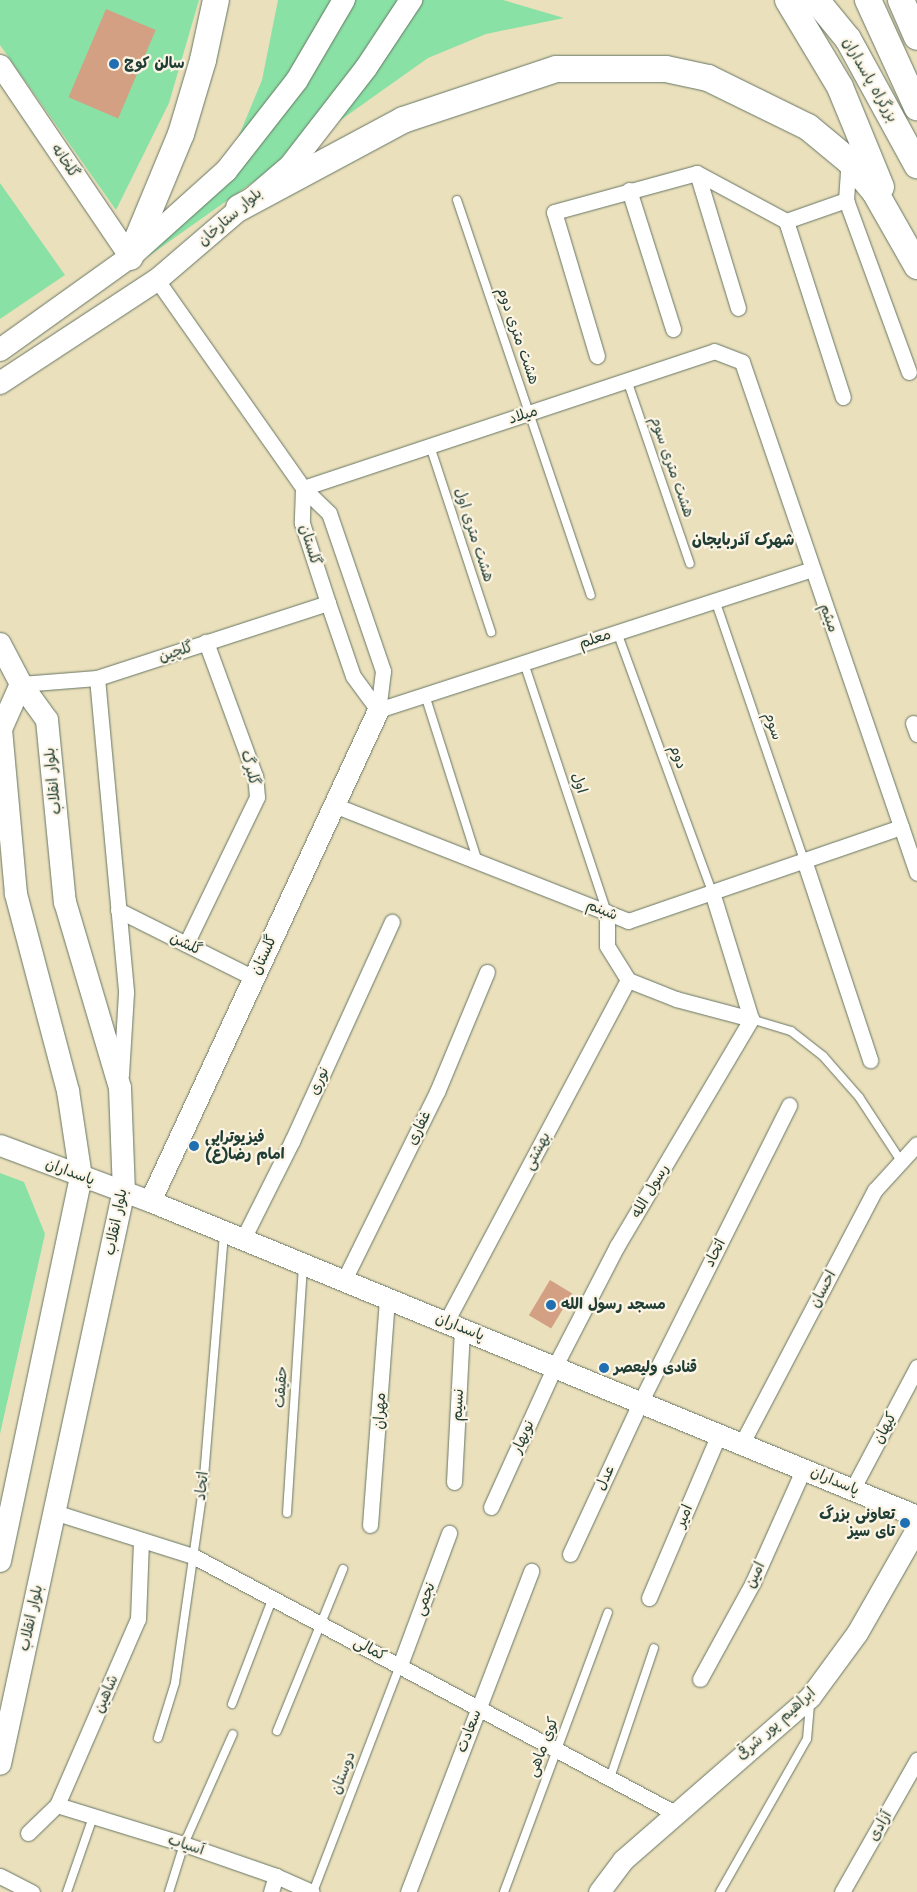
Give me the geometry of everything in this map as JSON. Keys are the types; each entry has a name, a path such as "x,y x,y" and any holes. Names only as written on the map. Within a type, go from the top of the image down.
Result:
{"highway":[{"path":"130,257 181,134 204,60 216,0"},
{"path":"788,0 840,87 897,226 917,266"},
{"name":"بزرگراه پاسداران","path":"816,0 848,39 917,165"},
{"path":"868,0 917,107"},
{"path":"901,0 917,37"},
{"path":"239,208 403,120 556,69 666,69 708,78 808,127 849,161 876,192 897,226"}],"main road":[{"path":"0,350 130,257 226,171 297,80 344,0"},
{"name":"بلوار ستارخان","path":"0,383 158,280 239,208 290,166 366,68 412,0"},
{"name":"گلخانه","path":"0,65 130,257"},
{"name":"بلوار انقلاب","path":"0,644 21,684 47,720 65,902 120,1088 124,1190 0,1764"},
{"path":"0,1562 81,1177 68,1091 16,894 6,841 1,729 21,684"},
{"name":"گلستان","path":"150,1201 378,710"},
{"name":"پاسداران","path":"0,1145 81,1177 124,1190 853,1488 917,1516"},
{"name":"ابراهیم پور شرقی","path":"599,1892 623,1860 810,1696 857,1633 917,1528"}],"street":[{"path":"849,161 846,200 909,372"},
{"path":"696,173 738,308"},
{"path":"597,356 554,212 696,173 786,221 844,397"},
{"path":"629,190 673,329"},
{"path":"786,221 846,200"},
{"path":"158,280 303,488"},
{"name":"میلاد","path":"303,488 714,351 742,362"},
{"name":"میثم","path":"742,362 917,873"},
{"name":"گلستان","path":"303,488 302,523 328,603 353,676 378,710"},
{"name":"گلستان","path":"303,488 329,513 383,671 378,710"},
{"name":"معلم","path":"378,710 812,569"},
{"name":"گلچین","path":"21,684 97,678 328,603"},
{"name":"گلبرگ","path":"186,944 257,797 256,776 206,642"},
{"path":"97,678 126,993 120,1088"},
{"name":"شبنم","path":"334,805 628,921 901,827"},
{"path":"804,860 870,1060"},
{"path":"712,892 751,1019"},
{"name":"گلشن","path":"118,910 254,978"},
{"path":"607,912 607,946 628,980 676,999 751,1019"},
{"name":"نوری","path":"234,1235 292,1141 392,922"},
{"name":"غفاری","path":"344,1280 437,1092 487,972"},
{"name":"بهشتی","path":"454,1325 628,980"},
{"name":"رسول الله","path":"555,1366 617,1246 751,1019"},
{"name":"اتحاد","path":"641,1402 789,1105"},
{"name":"احسان","path":"742,1443 875,1190 917,1144"},
{"name":"مهران","path":"370,1525 387,1298"},
{"name":"نسیم","path":"454,1325 454,1482"},
{"name":"نوبهار","path":"491,1507 555,1366"},
{"name":"کیهان","path":"853,1488 917,1367"},
{"name":"عدل","path":"570,1554 641,1402"},
{"name":"امیر","path":"649,1598 719,1434"},
{"name":"امین","path":"700,1679 753,1582 804,1468"},
{"name":"کمالی","path":"54,1512 193,1556 320,1622 675,1813"},
{"name":"نجمی","path":"400,1665 450,1533"},
{"name":"شاهین","path":"28,1833 57,1805 138,1619 141,1540"},
{"name":"سعادت","path":"408,1892 530,1571"},
{"name":"آزادی","path":"842,1892 917,1760"},
{"name":"آسیاب","path":"57,1805 184,1844 276,1876 312,1892"},
{"path":"0,1876 32,1892"},
{"path":"271,1892 276,1876"}],"lane":[{"name":"هشت متری دوم","path":"457,200 591,595"},
{"name":"هشت متری سوم","path":"627,380 690,564"},
{"name":"هشت متری اول","path":"430,446 491,632"},
{"name":"سوم","path":"715,600 804,860"},
{"name":"دوم","path":"617,632 712,892"},
{"name":"اول","path":"524,662 607,912"},
{"path":"425,695 478,862"},
{"path":"751,1019 791,1031 823,1056 859,1097 901,1161"},
{"name":"اتحاد","path":"158,1738 175,1683 203,1488 234,1235"},
{"name":"حقیقت","path":"286,1513 303,1263"},
{"path":"277,1731 343,1569"},
{"path":"232,1704 273,1597"},
{"name":"کوی ماهی","path":"504,1892 608,1613"},
{"path":"610,1778 654,1648"},
{"name":"دوستان","path":"312,1892 400,1665"},
{"path":"720,1892 807,1739 810,1696"},
{"path":"169,1892 184,1844 233,1734"},
{"path":"67,1892 93,1817"}],"green space":[{"path":"0,0 199,0 169,103 116,210 0,45"},
{"path":"278,0 503,0 564,18 486,34 428,58 146,258 235,145 262,80"},
{"path":"0,183 65,275 0,319"},
{"path":"0,1173 24,1182 45,1234 0,1434"}],"building":[{"name":"سالن کوچ","path":"106,9 156,30 118,118 68,97"},
{"name":"مسجد رسول الله","path":"550,1280 572,1293 551,1329 529,1315"}],"place":[{"name":"سالن کوچ","path":"114,64"},
{"name":"فیزیوتراپی امام رضا(ع)","path":"194,1146"},
{"name":"مسجد رسول الله","path":"551,1305"},
{"name":"قنادی ولیعصر","path":"604,1368"},
{"name":"تعاونی بزرگ تای سیز","path":"905,1523"}],"district":[{"name":"شهرک آذربایجان","path":"743,540"}]}
